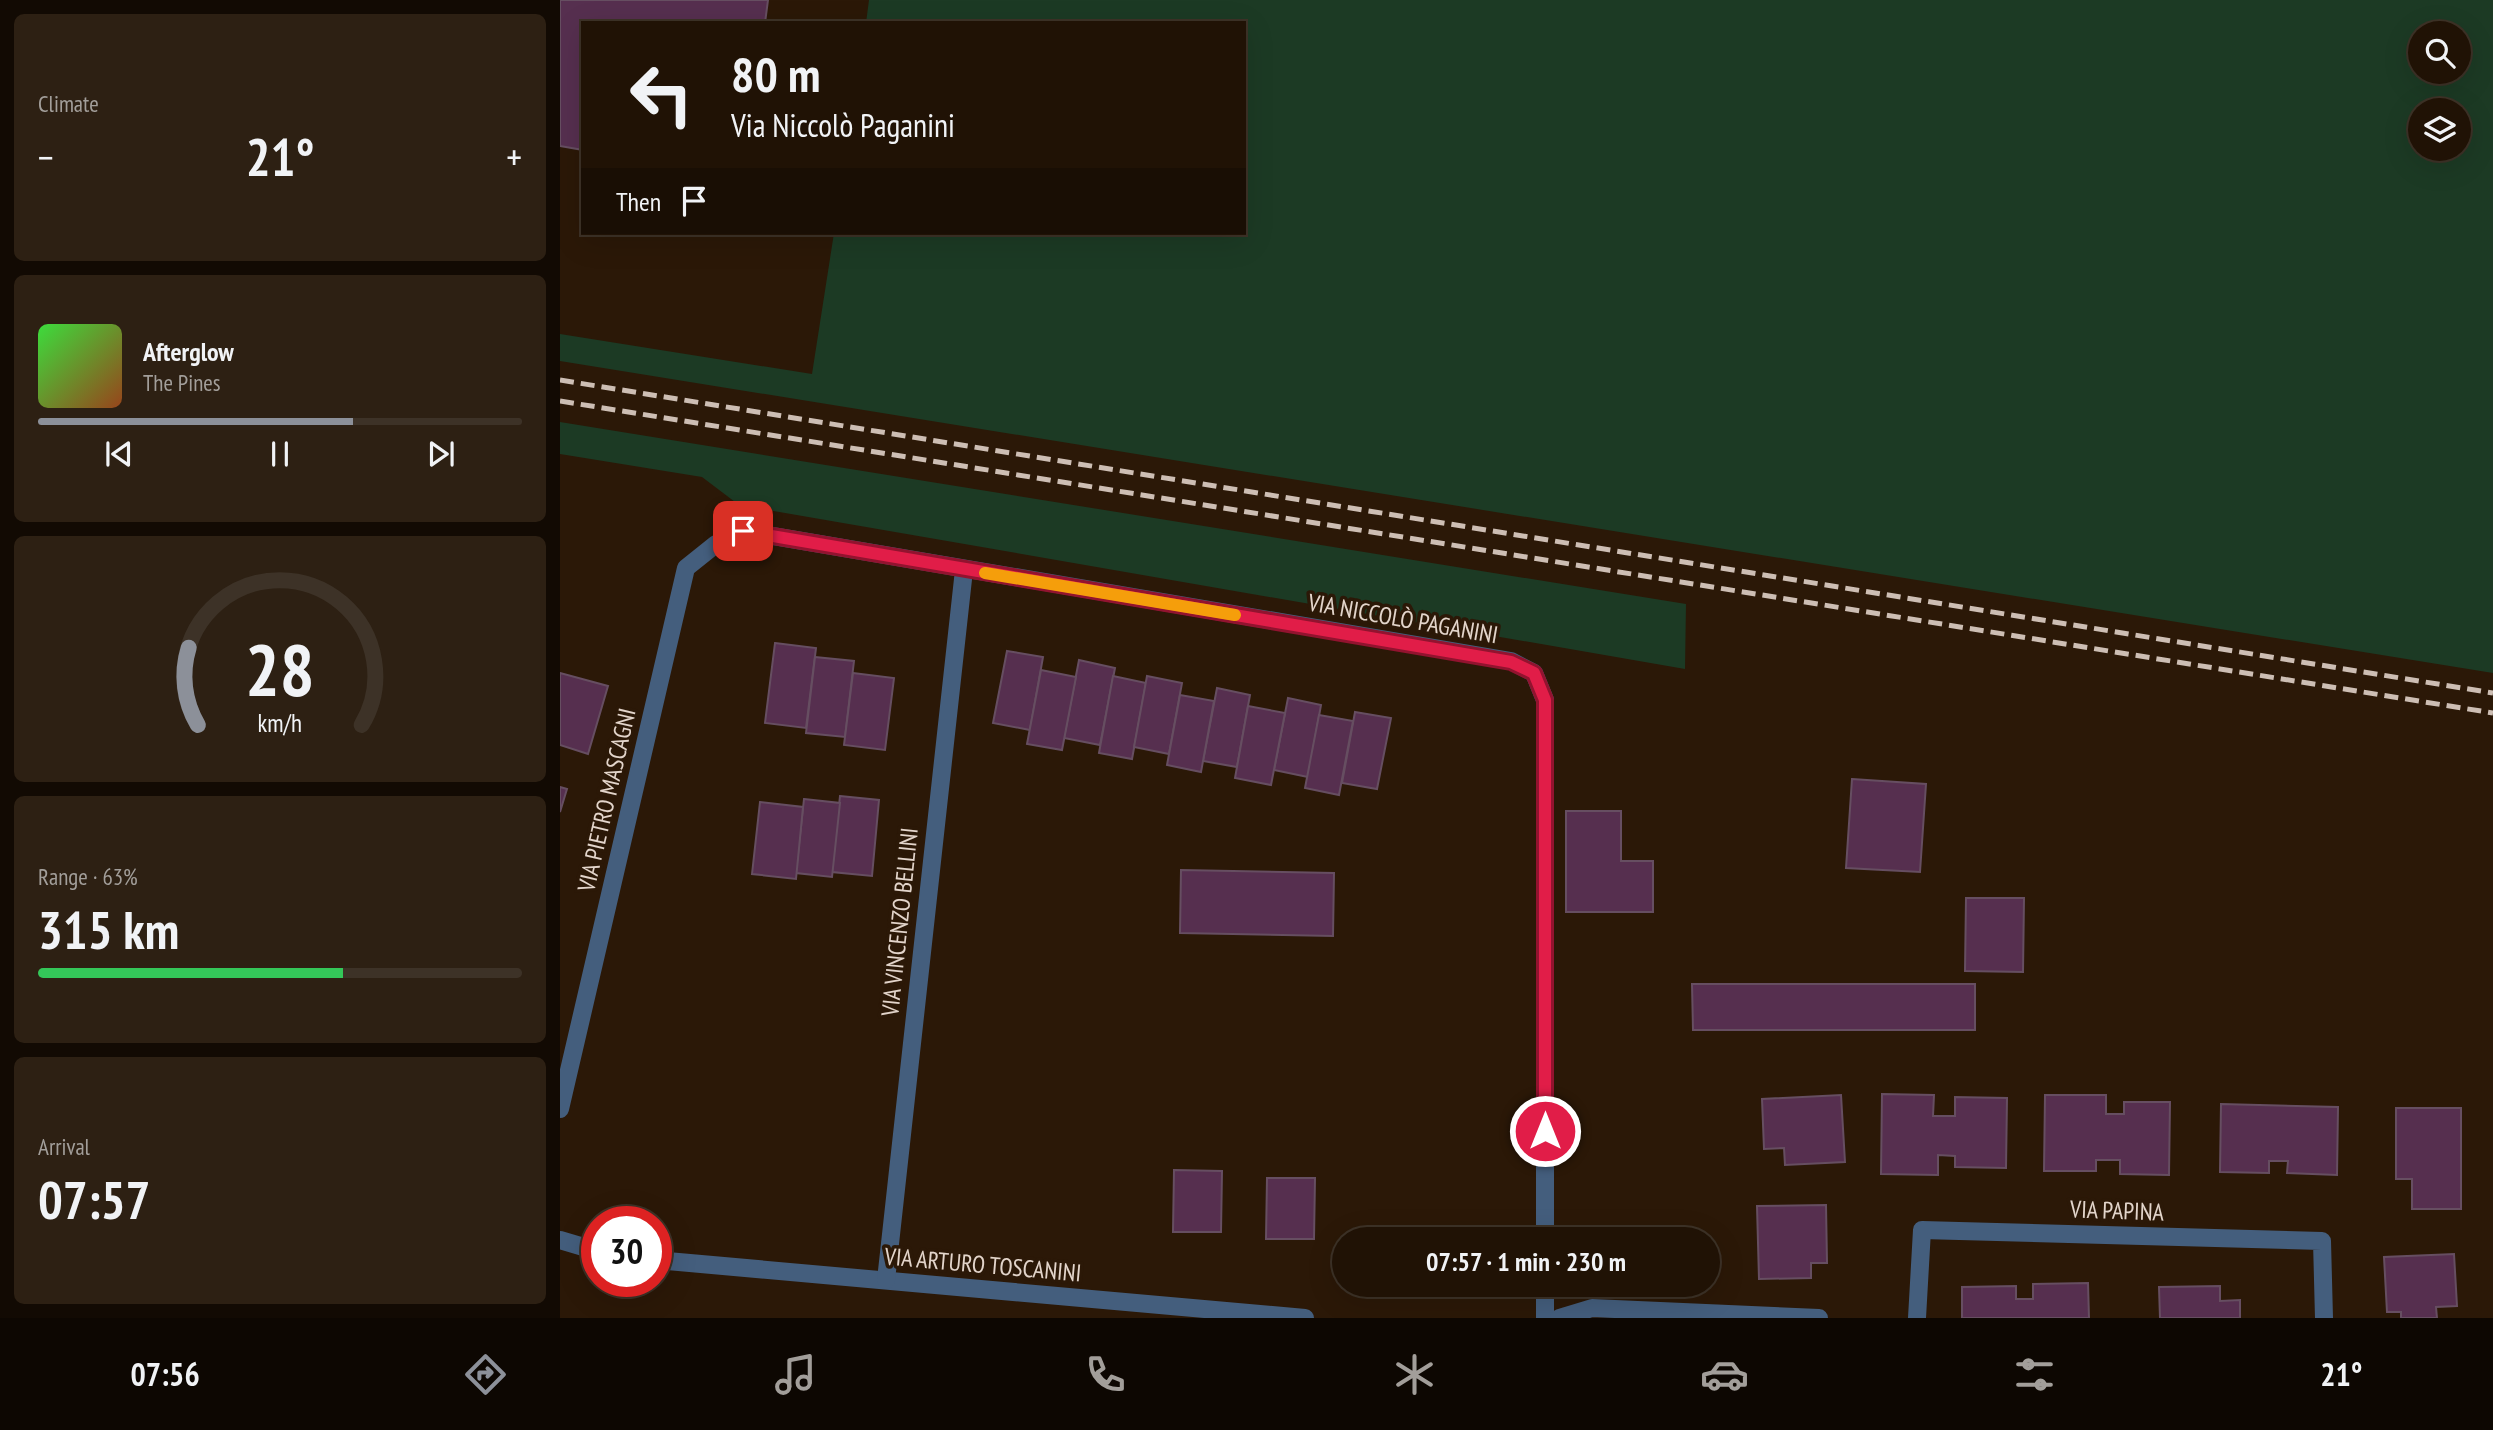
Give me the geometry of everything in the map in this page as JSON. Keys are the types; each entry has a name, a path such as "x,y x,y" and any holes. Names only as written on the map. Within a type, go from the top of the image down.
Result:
{"street":[{"name":"VIA NICCOLÒ PAGANINI","path":"743,531 1511,662 1534,673 1545,700 1545,1227"},
{"name":"VIA PIETRO MASCAGNI","path":"560,1110 686,568 716,544 743,531"},
{"name":"VIA VINCENZO BELLINI","path":"886,1280 964,570"},
{"name":"VIA PAPINA","path":"1917,1318 1922,1230 2322,1241 2324,1318"},
{"path":"560,1240 581,1246"},
{"name":"VIA ARTURO TOSCANINI","path":"672,1261 1305,1318"},
{"path":"1545,1297 1545,1318"},
{"path":"1559,1318 1592,1308 1819,1318"}],"green space":[{"path":"869,0 2493,0 2493,673 560,361 560,334 812,374 834,235 1246,235 1246,21 866,21"},
{"path":"560,422 1686,604 1685,669 739,505 702,477 560,454"}],"building":[{"path":"560,0 768,0 765,21 581,21 581,150 560,146"},
{"path":"775,643 816,648 806,728 765,723"},
{"path":"1007,651 1043,657 1030,730 993,723"},
{"path":"815,657 854,661 845,737 806,733"},
{"path":"1079,660 1115,668 1100,745 1064,738"},
{"path":"1041,670 1076,677 1062,750 1027,744"},
{"path":"560,673 608,686 588,754 560,745"},
{"path":"853,673 894,678 885,750 844,745"},
{"path":"1113,676 1146,683 1132,759 1099,753"},
{"path":"1147,676 1182,683 1169,754 1134,747"},
{"path":"1217,688 1250,695 1237,767 1203,761"},
{"path":"1180,695 1214,701 1201,772 1167,765"},
{"path":"1288,698 1321,705 1308,777 1274,770"},
{"path":"1248,706 1285,713 1271,785 1235,778"},
{"path":"1355,712 1391,718 1377,789 1342,783"},
{"path":"1319,715 1353,721 1339,795 1305,788"},
{"path":"1852,779 1926,784 1920,872 1846,868"},
{"path":"560,787 567,789 560,812"},
{"path":"840,796 879,800 872,876 832,872"},
{"path":"804,799 840,803 832,877 796,873"},
{"path":"760,802 803,807 796,879 752,874"},
{"path":"1566,811 1621,811 1621,861 1653,861 1653,912 1566,912"},
{"path":"1181,870 1334,873 1333,936 1180,933"},
{"path":"1966,898 2024,898 2023,972 1965,971"},
{"path":"1692,984 1975,984 1975,1030 1693,1030"},
{"path":"1882,1094 1934,1095 1933,1116 1955,1116 1955,1097 2007,1098 2006,1168 1955,1167 1955,1156 1938,1155 1938,1175 1881,1174"},
{"path":"1841,1095 1845,1162 1785,1165 1784,1148 1764,1149 1762,1099"},
{"path":"2045,1095 2106,1095 2106,1114 2124,1114 2124,1102 2170,1102 2169,1175 2120,1174 2120,1160 2096,1160 2096,1171 2044,1171"},
{"path":"2221,1104 2338,1107 2337,1175 2287,1173 2288,1161 2269,1161 2269,1173 2220,1172"},
{"path":"2396,1108 2461,1108 2461,1209 2412,1209 2412,1179 2396,1179"},
{"path":"1174,1170 1222,1171 1221,1232 1173,1232"},
{"path":"1267,1178 1315,1178 1314,1239 1266,1239"},
{"path":"1826,1205 1827,1263 1811,1263 1811,1278 1759,1279 1757,1206"},
{"path":"2454,1254 2457,1306 2436,1307 2437,1318 2401,1318 2401,1312 2387,1312 2384,1257"},
{"path":"2088,1283 2089,1318 1962,1318 1962,1287 2016,1286 2016,1299 2033,1299 2033,1284"},
{"path":"2220,1286 2220,1301 2240,1300 2240,1318 2160,1318 2159,1287"}],"railway":[{"path":"560,380 2493,693"},
{"path":"560,401 2493,713"}],"slow traffic":[{"path":"985,573 1235,615"}],"route":[{"path":"743,531 1511,662 1534,673 1545,700 1545,1131"}]}
